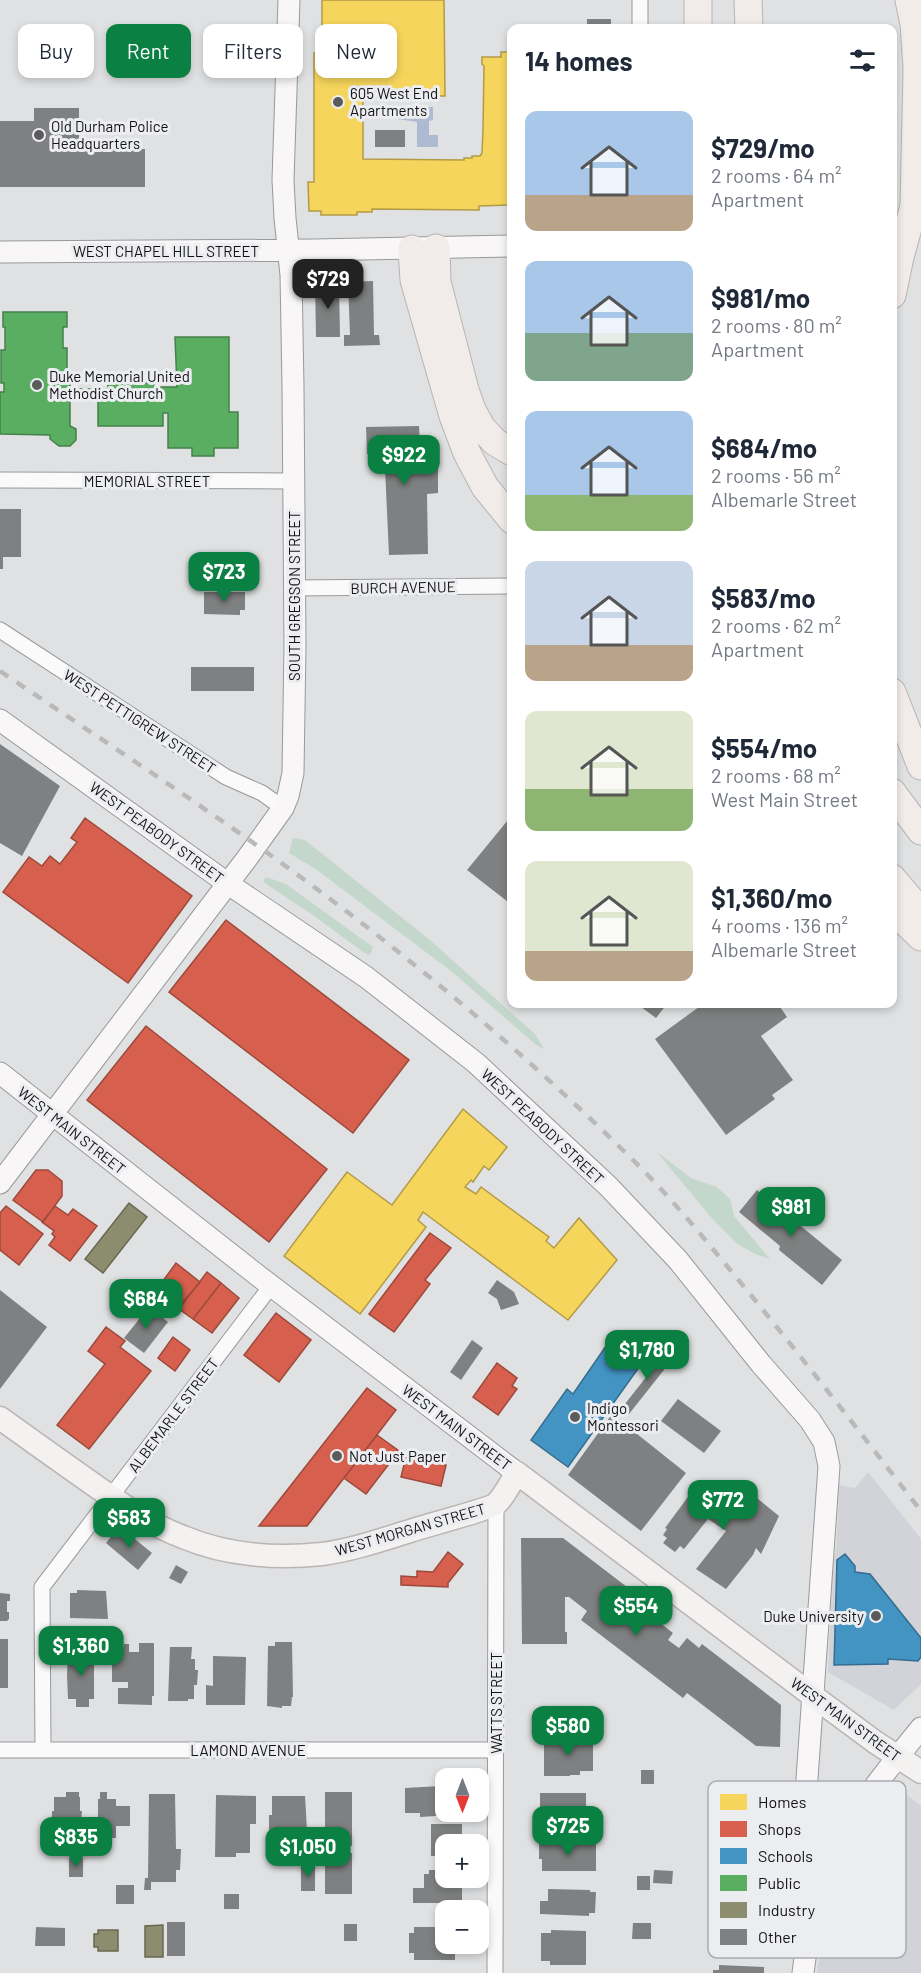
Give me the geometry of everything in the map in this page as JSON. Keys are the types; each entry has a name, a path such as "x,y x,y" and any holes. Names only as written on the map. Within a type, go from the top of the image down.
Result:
{"highway":[{"path":"698,0 698,24"},
{"path":"748,0 749,24"},
{"path":"897,271 914,206 917,68 914,24 909,0"},
{"path":"424,249 437,282 465,390 482,428 495,442 507,449"},
{"path":"424,249 414,280 453,416 467,453 485,487 507,514"},
{"path":"897,705 921,766"},
{"path":"897,799 921,831"},
{"path":"897,884 921,912"},
{"path":"897,914 921,937"}],"main road":[{"name":"SOUTH GREGSON STREET","path":"0,1183 283,808 291,785 295,588 291,275 283,180 289,0"},
{"name":"WEST CHAPEL HILL STREET","path":"0,252 424,249 507,246"},
{"name":"WEST PEABODY STREET","path":"0,720 227,883 366,977 476,1063 627,1204 669,1250 761,1364 810,1420 824,1442 829,1466 807,1781"},
{"name":"WEST MAIN STREET","path":"0,1073 271,1286 517,1473 813,1696 921,1772"},
{"name":"WEST MORGAN STREET","path":"0,1418 110,1497 148,1521 184,1538 228,1551 273,1556 322,1553 356,1547 496,1505 517,1473"},
{"path":"880,1781 921,1728"},
{"path":"803,1973 805,1958"}],"street":[{"path":"640,0 640,24"},
{"name":"MEMORIAL STREET","path":"0,480 293,481"},
{"name":"BURCH AVENUE","path":"295,588 507,586"},
{"name":"WEST PETTIGREW STREET","path":"0,630 226,777 262,793 283,808"},
{"name":"ALBEMARLE STREET","path":"43,1750 42,1587 271,1286"},
{"name":"WATTS STREET","path":"495,1973 496,1505"},
{"name":"LAMOND AVENUE","path":"0,1750 496,1750"}],"shaded area":[{"name":"Duke University","path":"868,1472 921,1539 921,1684 894,1710 828,1672 839,1485 855,1488"},
{"path":"907,1795 921,1806 921,1973 817,1973 819,1958 906,1958"}],"green space":[{"path":"293,838 305,840 431,941 535,1034 544,1049 535,1044 451,971 317,870 289,853"},
{"path":"266,877 286,884 373,947 370,955 269,886 263,881"},
{"path":"657,1152 691,1178 717,1187 730,1199 734,1216 770,1259 755,1254 736,1243 710,1216"}],"water":[{"path":"386,107 433,107 433,120 429,121 429,135 438,135 438,147 417,147 417,122 386,117"}],"building: Homes":[{"name":"605 West End Apartments","path":"322,0 444,0 445,96 425,96 425,92 363,92 363,159 464,160 472,156 480,156 483,129 484,66 482,57 501,57 501,52 507,52 507,205 479,206 479,210 372,209 372,212 357,212 357,215 321,215 321,211 309,211 308,182 314,182 314,53 315,78 397,78 397,24 322,24"},
{"path":"463,1109 507,1147 489,1170 484,1166 473,1182 471,1180 465,1187 476,1194 481,1187 549,1237 546,1241 554,1248 579,1218 617,1260 568,1320 423,1212 418,1220 426,1227 360,1314 284,1256 347,1172 392,1205"}],"building: Shops":[{"path":"85,818 192,896 128,983 3,892 29,857 42,866 50,856 60,864 77,842 71,838"},
{"path":"226,920 409,1060 353,1133 169,992"},
{"path":"146,1026 327,1169 269,1242 87,1100"},
{"path":"36,1170 48,1170 62,1181 62,1196 43,1222 13,1200"},
{"path":"6,1206 43,1234 19,1265 0,1250 0,1213"},
{"path":"55,1206 68,1215 73,1209 97,1226 70,1261 49,1245 55,1237 52,1234 54,1231 42,1222"},
{"path":"430,1233 451,1248 425,1280 430,1284 394,1332 369,1314"},
{"path":"176,1263 200,1282 177,1309 155,1292"},
{"path":"207,1272 221,1283 193,1319 179,1309"},
{"path":"221,1283 239,1298 212,1333 193,1319"},
{"path":"276,1313 311,1340 279,1382 244,1355"},
{"path":"106,1327 125,1341 120,1347 151,1371 89,1449 57,1425 105,1364 88,1351"},
{"path":"173,1337 190,1350 175,1371 158,1358"},
{"path":"497,1363 517,1378 512,1386 517,1389 498,1415 473,1397"},
{"name":"Not Just Paper","path":"367,1388 396,1410 307,1526 259,1526"},
{"path":"377,1435 399,1451 366,1494 344,1478"},
{"path":"406,1457 446,1465 441,1486 401,1477"},
{"path":"448,1552 463,1564 448,1583 448,1587 401,1585 401,1576 417,1577 417,1571 433,1572"}],"building: Schools":[{"name":"Indigo Montessori","path":"615,1333 647,1356 568,1467 531,1440 567,1389 573,1394"},
{"path":"845,1554 855,1566 855,1572 870,1574 921,1638 921,1657 918,1661 888,1659 888,1664 834,1665 837,1560"}],"building: Public":[{"name":"Duke Memorial United Methodist Church","path":"3,312 67,312 67,327 63,327 63,348 67,348 67,382 70,382 70,389 108,389 108,383 154,383 154,387 177,387 175,337 229,337 229,412 238,412 238,448 214,448 214,456 192,456 192,448 168,448 168,413 163,413 163,426 98,426 98,398 70,399 70,426 76,429 76,440 70,446 59,446 50,439 50,435 0,434 0,392 4,392 4,383 1,383 1,350 5,350"}],"building: Industry":[{"path":"129,1203 147,1217 103,1273 85,1259"},
{"path":"163,1925 163,1957 145,1957 145,1926"},
{"path":"98,1930 118,1930 118,1951 98,1951 98,1947 94,1947 94,1934 98,1934"}],"building: Other":[{"path":"587,19 611,19 611,24 587,24"},
{"name":"Old Durham Police Headquarters","path":"34,108 79,108 79,149 145,149 145,187 0,187 0,121 34,121"},
{"path":"375,130 405,130 405,147 375,147"},
{"path":"373,281 374,335 379,335 380,345 344,346 344,335 350,335 348,282"},
{"path":"339,282 340,337 316,337 315,283"},
{"path":"419,426 421,468 438,467 438,493 427,494 428,554 389,555 385,468 388,466 380,467 380,471 374,471 374,454 367,454 366,427"},
{"path":"0,509 21,509 21,557 3,557 3,569 0,569"},
{"path":"204,592 245,592 245,610 240,610 240,615 204,614"},
{"path":"191,667 254,667 254,691 191,691"},
{"path":"0,744 60,786 22,856 0,843"},
{"path":"507,821 507,901 467,870"},
{"path":"642,1008 664,1008 656,1018"},
{"path":"698,1008 781,1008 787,1017 761,1036 793,1080 772,1095 775,1099 726,1135 655,1039"},
{"path":"757,1190 842,1260 822,1285 779,1250 780,1246 739,1212"},
{"path":"497,1280 514,1292 519,1304 501,1310 497,1299 488,1293"},
{"path":"0,1290 47,1327 0,1389"},
{"path":"149,1307 168,1322 144,1353 124,1338"},
{"path":"472,1340 483,1348 461,1380 450,1372"},
{"path":"658,1351 671,1361 629,1414 621,1409 654,1367 649,1363"},
{"path":"678,1399 721,1431 704,1453 661,1421"},
{"path":"612,1414 686,1473 641,1531 568,1475"},
{"path":"699,1482 722,1499 720,1504 732,1512 747,1490 779,1516 761,1554 756,1548 726,1589 696,1569 726,1531 708,1519 684,1549 680,1546 675,1552 663,1543 667,1538 663,1535 667,1529 665,1528"},
{"path":"117,1529 123,1534 125,1531 152,1553 138,1570 106,1543"},
{"path":"521,1538 563,1538 627,1587 625,1590 638,1599 623,1618 634,1627 646,1612 673,1633 668,1640 679,1648 687,1638 699,1648 702,1644 781,1705 780,1747 756,1746 687,1693 683,1698 581,1620 587,1611 569,1597 565,1597 567,1644 522,1644"},
{"path":"176,1565 188,1572 181,1584 169,1578"},
{"path":"77,1590 106,1591 108,1619 70,1618 70,1593 77,1593"},
{"path":"0,1593 10,1594 10,1601 7,1601 9,1619 7,1621 0,1621"},
{"path":"0,1639 8,1639 8,1688 0,1688"},
{"path":"275,1642 292,1642 293,1697 291,1706 282,1706 282,1708 267,1706 268,1646 275,1646"},
{"path":"139,1643 154,1643 152,1705 118,1704 118,1688 128,1688 128,1682 112,1682 112,1647 124,1647 124,1644 129,1644 129,1652 139,1652"},
{"path":"170,1647 192,1647 191,1659 195,1659 195,1670 198,1670 197,1685 194,1685 194,1699 168,1701"},
{"path":"68,1651 94,1651 94,1699 89,1699 89,1707 76,1707 76,1699 68,1699"},
{"path":"213,1656 246,1657 245,1705 206,1705 206,1685 213,1686"},
{"path":"551,1740 593,1740 593,1771 580,1771 580,1775 544,1776 544,1742 551,1742"},
{"path":"641,1770 654,1770 654,1784 641,1784"},
{"path":"435,1786 435,1816 420,1817 420,1813 405,1813 405,1788"},
{"path":"66,1792 79,1792 80,1811 82,1811 80,1834 54,1834 52,1811 54,1811 54,1797 66,1797"},
{"path":"100,1792 107,1792 107,1799 116,1799 116,1806 130,1806 130,1826 116,1826 116,1838 98,1838"},
{"path":"325,1792 352,1792 352,1846 325,1846"},
{"path":"540,1793 586,1793 586,1825 540,1825"},
{"path":"149,1794 175,1794 176,1849 181,1849 180,1870 176,1870 176,1882 151,1882 151,1890 144,1890 145,1878 148,1878"},
{"path":"216,1795 256,1796 256,1824 250,1824 250,1853 236,1853 236,1857 215,1857"},
{"path":"272,1796 305,1796 307,1830 305,1830 305,1848 288,1848 288,1859 272,1859 272,1830 269,1830 269,1815 272,1815"},
{"path":"431,1824 462,1824 462,1834 435,1834 435,1856 431,1856"},
{"path":"539,1842 596,1843 596,1871 542,1871"},
{"path":"325,1852 352,1853 352,1894 325,1894"},
{"path":"69,1858 83,1858 83,1877 69,1877"},
{"path":"301,1864 315,1864 315,1891 301,1891"},
{"path":"429,1870 435,1870 435,1888 462,1888 462,1900 413,1903 413,1888 424,1888 424,1874 429,1874"},
{"path":"654,1870 673,1871 672,1884 653,1883"},
{"path":"637,1876 650,1876 650,1890 637,1890"},
{"path":"116,1885 134,1885 134,1904 116,1904"},
{"path":"548,1889 596,1892 595,1913 589,1913 589,1916 540,1914 540,1901 548,1901"},
{"path":"224,1894 239,1894 239,1909 224,1909"},
{"path":"167,1922 185,1922 185,1956 167,1956"},
{"path":"633,1923 651,1923 651,1939 632,1939"},
{"path":"344,1924 357,1924 357,1941 344,1941"},
{"path":"36,1927 65,1928 65,1946 35,1946"},
{"path":"414,1927 435,1927 435,1954 455,1954 455,1960 414,1960 414,1953 409,1953 409,1933 414,1933"},
{"path":"551,1930 586,1931 586,1965 550,1965 550,1961 541,1961 541,1933 551,1933"},
{"path":"719,1965 764,1967 764,1973 713,1973 713,1970 719,1970"}],"railway":[{"path":"0,671 216,817 332,900 463,1005 589,1117 689,1220 790,1343 921,1511"}],"place":[{"name":"605 West End Apartments","path":"338,102"},
{"name":"Old Durham Police Headquarters","path":"39,135"},
{"name":"Duke Memorial United Methodist Church","path":"37,385"},
{"name":"Indigo Montessori","path":"575,1417"},
{"name":"Not Just Paper","path":"337,1456"},
{"name":"Duke University","path":"876,1616"}]}
